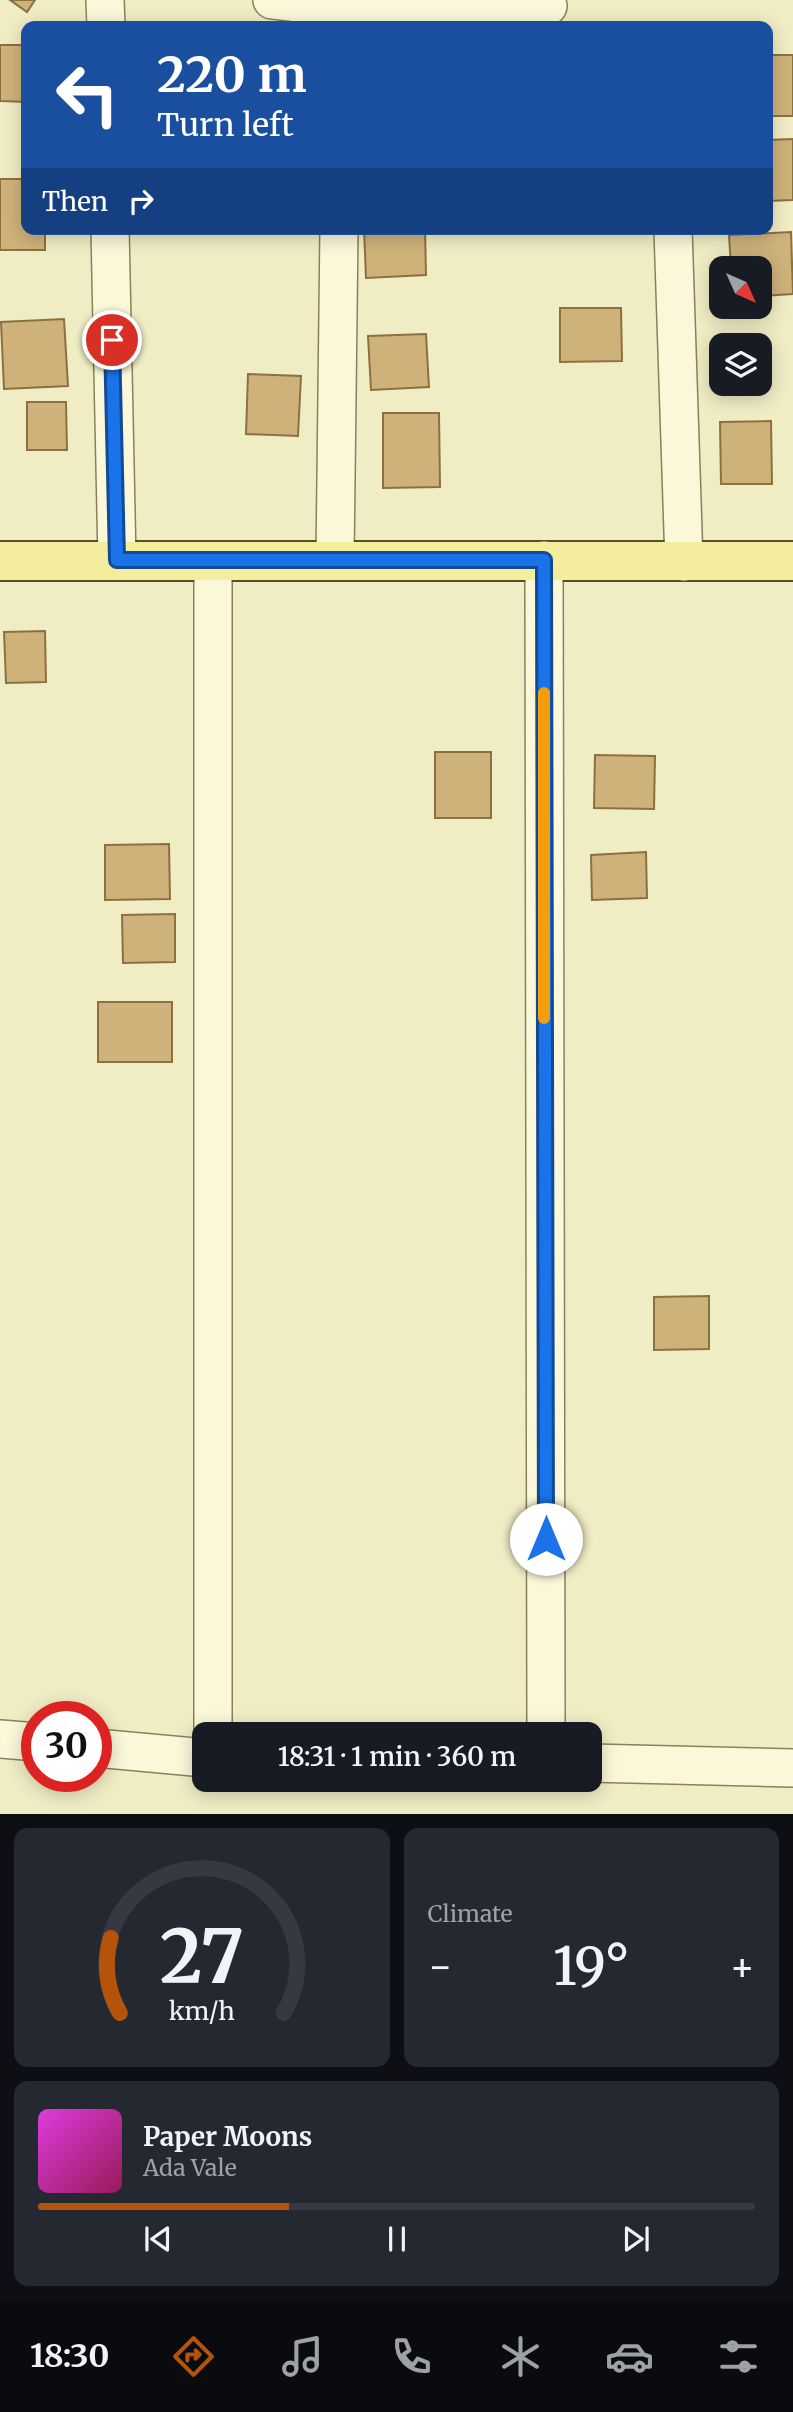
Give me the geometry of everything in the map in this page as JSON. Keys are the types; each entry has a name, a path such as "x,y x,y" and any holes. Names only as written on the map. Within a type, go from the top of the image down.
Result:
{"main road":[{"path":"0,561 793,561"}],"street":[{"path":"105,0 106,21"},
{"path":"272,0 372,12 548,6"},
{"path":"110,235 117,560"},
{"path":"335,560 339,235"},
{"path":"673,235 684,562"},
{"path":"544,560 546,1722"},
{"path":"213,561 213,1722"},
{"path":"0,1739 21,1741"},
{"path":"112,1749 192,1757"},
{"path":"602,1763 793,1768"}],"building":[{"path":"10,0 35,0 27,12"},
{"path":"0,45 21,45 21,102 0,101"},
{"path":"773,55 793,55 793,116 773,116"},
{"path":"793,139 793,200 773,201 773,140"},
{"path":"0,179 21,179 21,235 45,235 45,250 0,250"},
{"path":"791,232 793,294 772,295 772,256 730,256 729,235 773,235 773,233"},
{"path":"364,235 425,235 426,275 366,278"},
{"path":"560,308 621,308 622,361 560,362"},
{"path":"64,319 68,386 4,389 1,322"},
{"path":"426,334 429,387 371,390 368,336"},
{"path":"248,374 301,376 298,436 246,434"},
{"path":"27,402 66,402 67,450 27,450"},
{"path":"383,413 439,413 440,487 383,488"},
{"path":"771,421 772,484 721,484 720,422"},
{"path":"45,631 46,682 6,683 4,632"},
{"path":"435,752 491,752 491,818 435,818"},
{"path":"595,755 655,756 654,809 594,808"},
{"path":"169,844 170,899 105,900 105,845"},
{"path":"646,852 647,898 592,900 591,855"},
{"path":"175,914 175,962 123,963 122,915"},
{"path":"98,1002 172,1002 172,1062 98,1062"},
{"path":"709,1296 709,1349 654,1350 654,1297"}],"slow traffic":[{"path":"544,693 544,1018"}],"route":[{"path":"112,340 117,560 544,560 546,1539"}]}
